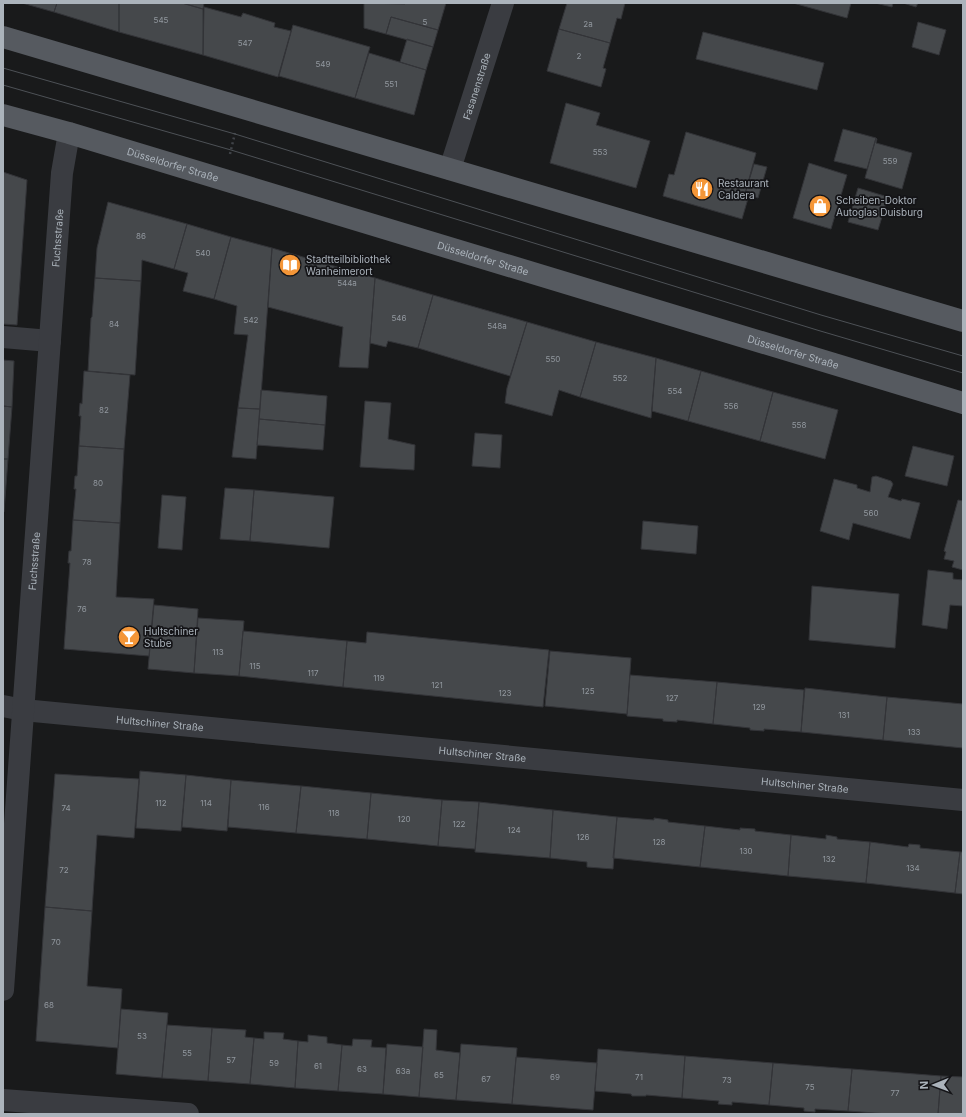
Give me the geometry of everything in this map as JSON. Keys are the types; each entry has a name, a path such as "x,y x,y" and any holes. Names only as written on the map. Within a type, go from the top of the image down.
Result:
{"main road":[{"path":"3,37 963,321"},
{"name":"Düsseldorfer Straße","path":"3,115 69,133 963,403"}],"street":[{"name":"Fasanenstraße","path":"450,169 503,3"},
{"name":"Fuchsstraße","path":"3,990 13,708 50,341 62,173 69,133"},
{"path":"3,337 50,341"},
{"name":"Hultschiner Straße","path":"13,708 963,800"},
{"path":"3,1100 188,1114"}],"path":[{"path":"224,102 219,118 238,122 228,164 242,168 237,184"}],"building":[{"path":"22,3 57,3 54,12"},
{"path":"57,3 119,3 119,32 54,12"},
{"path":"119,3 182,3 203,9 203,55 119,32"},
{"path":"182,3 204,3 203,9"},
{"path":"364,3 446,3 438,30 391,17 386,34 364,28"},
{"path":"567,3 625,3 621,19 617,18 610,43 559,29"},
{"path":"793,3 851,3 847,18"},
{"path":"875,3 893,3 892,7"},
{"path":"903,3 918,3 916,7"},
{"path":"204,7 241,17 243,13 275,23 274,27 291,31 278,77 203,55"},
{"path":"391,17 438,30 433,47 386,34"},
{"path":"918,22 946,30 939,55 912,47"},
{"path":"293,25 370,47 355,98 279,76"},
{"path":"559,29 610,43 603,68 606,69 601,87 547,71"},
{"path":"703,32 824,63 817,90 696,59"},
{"path":"407,39 433,47 426,70 400,62"},
{"path":"369,53 426,70 414,115 355,98"},
{"path":"566,103 600,113 596,125 650,141 636,188 550,163"},
{"path":"843,129 876,138 867,169 834,161"},
{"path":"686,132 756,153 745,194 749,195 742,219 663,196 669,174 674,175"},
{"path":"876,138 876,143 912,153 902,189 865,178"},
{"path":"809,163 847,175 831,229 793,218"},
{"path":"754,164 767,167 758,198 745,194"},
{"path":"3,172 27,180 17,325 3,324"},
{"path":"858,188 888,197 878,230 848,222"},
{"path":"108,202 187,224 174,269 142,260 141,281 95,278 97,248"},
{"path":"187,224 231,237 214,299 183,291 188,273 174,269"},
{"path":"231,237 272,248 260,409 238,408 248,335 234,334 237,306 214,299"},
{"path":"272,248 375,278 368,368 339,367 343,327 268,307"},
{"path":"95,278 141,281 135,375 88,371"},
{"path":"375,278 433,295 418,348 388,341 386,347 370,343"},
{"path":"433,295 527,322 510,376 418,348"},
{"path":"527,322 596,342 580,397 559,390 552,416 505,403 507,388"},
{"path":"596,342 656,358 651,418 580,397"},
{"path":"656,358 701,371 688,421 652,411"},
{"path":"3,360 14,361 12,407 3,406"},
{"path":"84,371 130,375 124,449 79,446 81,416 79,416 80,403 82,404"},
{"path":"701,371 773,392 760,441 688,421"},
{"path":"261,390 327,396 325,425 259,419"},
{"path":"773,392 838,410 825,459 760,441"},
{"path":"365,401 391,403 388,439 415,445 414,470 360,467"},
{"path":"3,406 12,407 8,459 3,459"},
{"path":"238,408 260,409 256,459 232,457"},
{"path":"259,419 325,425 323,450 257,445"},
{"path":"475,433 502,435 500,468 472,466"},
{"path":"79,446 124,449 120,523 73,520 76,489 74,489 75,476 77,476"},
{"path":"913,446 954,456 947,486 905,476"},
{"path":"3,459 8,459 4,512 3,512"},
{"path":"876,476 891,481 893,484 888,497 901,501 902,499 920,503 910,539 853,523 849,540 820,531 834,479 857,485 857,488 870,492 872,477"},
{"path":"225,488 254,490 250,541 220,539"},
{"path":"254,490 334,497 329,548 250,541"},
{"path":"162,495 186,497 182,550 158,548"},
{"path":"958,500 963,501 963,570 952,567 954,561 944,559 946,552 944,551"},
{"path":"73,520 120,523 116,597 154,599 149,656 64,649 70,563 68,563 69,551 71,551"},
{"path":"643,521 698,526 696,554 641,549"},
{"path":"928,570 953,573 953,579 963,580 963,606 950,605 947,629 922,625"},
{"path":"812,586 899,594 895,648 809,640"},
{"path":"154,605 198,609 194,673 148,669"},
{"path":"198,618 244,621 239,676 194,673"},
{"path":"243,631 347,641 343,687 239,676"},
{"path":"367,632 549,650 543,707 343,687 347,641 366,643"},
{"path":"550,651 631,658 627,714 545,706"},
{"path":"630,675 717,682 713,724 677,720 677,722 663,721 663,719 627,716"},
{"path":"717,682 804,690 801,732 764,729 764,731 750,730 750,728 713,724"},
{"path":"805,688 887,697 883,740 801,732"},
{"path":"887,697 963,704 963,748 883,740"},
{"path":"140,771 186,775 181,831 136,828"},
{"path":"55,774 139,779 134,838 97,835 92,911 45,907"},
{"path":"186,775 231,780 227,831 182,827"},
{"path":"231,780 301,786 296,833 228,827"},
{"path":"301,786 371,793 367,839 296,833"},
{"path":"371,793 442,800 438,846 367,839"},
{"path":"442,800 479,802 475,849 438,846"},
{"path":"479,802 553,810 550,858 475,852"},
{"path":"553,810 617,817 613,869 587,867 587,862 550,858"},
{"path":"617,817 654,820 654,818 668,820 668,822 705,826 700,867 613,858"},
{"path":"705,826 740,830 740,828 755,829 755,831 791,835 788,876 700,867"},
{"path":"791,835 826,839 826,835 837,837 837,839 870,842 866,883 788,876"},
{"path":"870,842 908,847 909,844 920,845 920,848 960,852 955,893 866,883"},
{"path":"960,852 963,852 963,894 955,893"},
{"path":"45,907 92,911 87,986 122,989 118,1048 36,1041"},
{"path":"121,1009 168,1013 162,1078 116,1074"},
{"path":"167,1025 212,1028 208,1081 162,1078"},
{"path":"212,1028 246,1030 245,1037 254,1038 250,1084 208,1081"},
{"path":"424,1029 437,1030 436,1050 460,1053 456,1100 419,1097"},
{"path":"264,1032 284,1033 283,1039 298,1041 295,1088 250,1084 254,1038 264,1039"},
{"path":"308,1035 327,1037 327,1043 342,1045 338,1091 295,1088 298,1041 308,1042"},
{"path":"353,1039 372,1040 371,1047 386,1048 383,1094 338,1091 342,1045 352,1046"},
{"path":"387,1044 423,1047 419,1097 383,1094"},
{"path":"461,1044 517,1048 512,1104 456,1100"},
{"path":"598,1049 685,1056 682,1098 646,1095 632,1096 631,1094 595,1091"},
{"path":"685,1056 773,1063 769,1105 732,1102 732,1105 718,1104 719,1101 682,1098"},
{"path":"516,1057 597,1063 593,1110 512,1104"},
{"path":"773,1063 852,1069 848,1111 815,1109 815,1112 804,1111 804,1108 769,1105"},
{"path":"852,1069 941,1076 938,1114 888,1114 848,1111"},
{"path":"941,1076 963,1077 963,1114 938,1114"}],"tram line":[{"path":"3,68 235,134 821,315 963,356"},
{"path":"3,85 231,150 817,330 963,373"}],"place":[{"name":"Restaurant Caldera","path":"702,189"},
{"name":"Scheiben-Doktor Autoglas Duisburg","path":"820,206"},
{"name":"Stadtteilbibliothek Wanheimerort","path":"290,265"},
{"name":"Hultschiner Stube","path":"129,637"}]}
